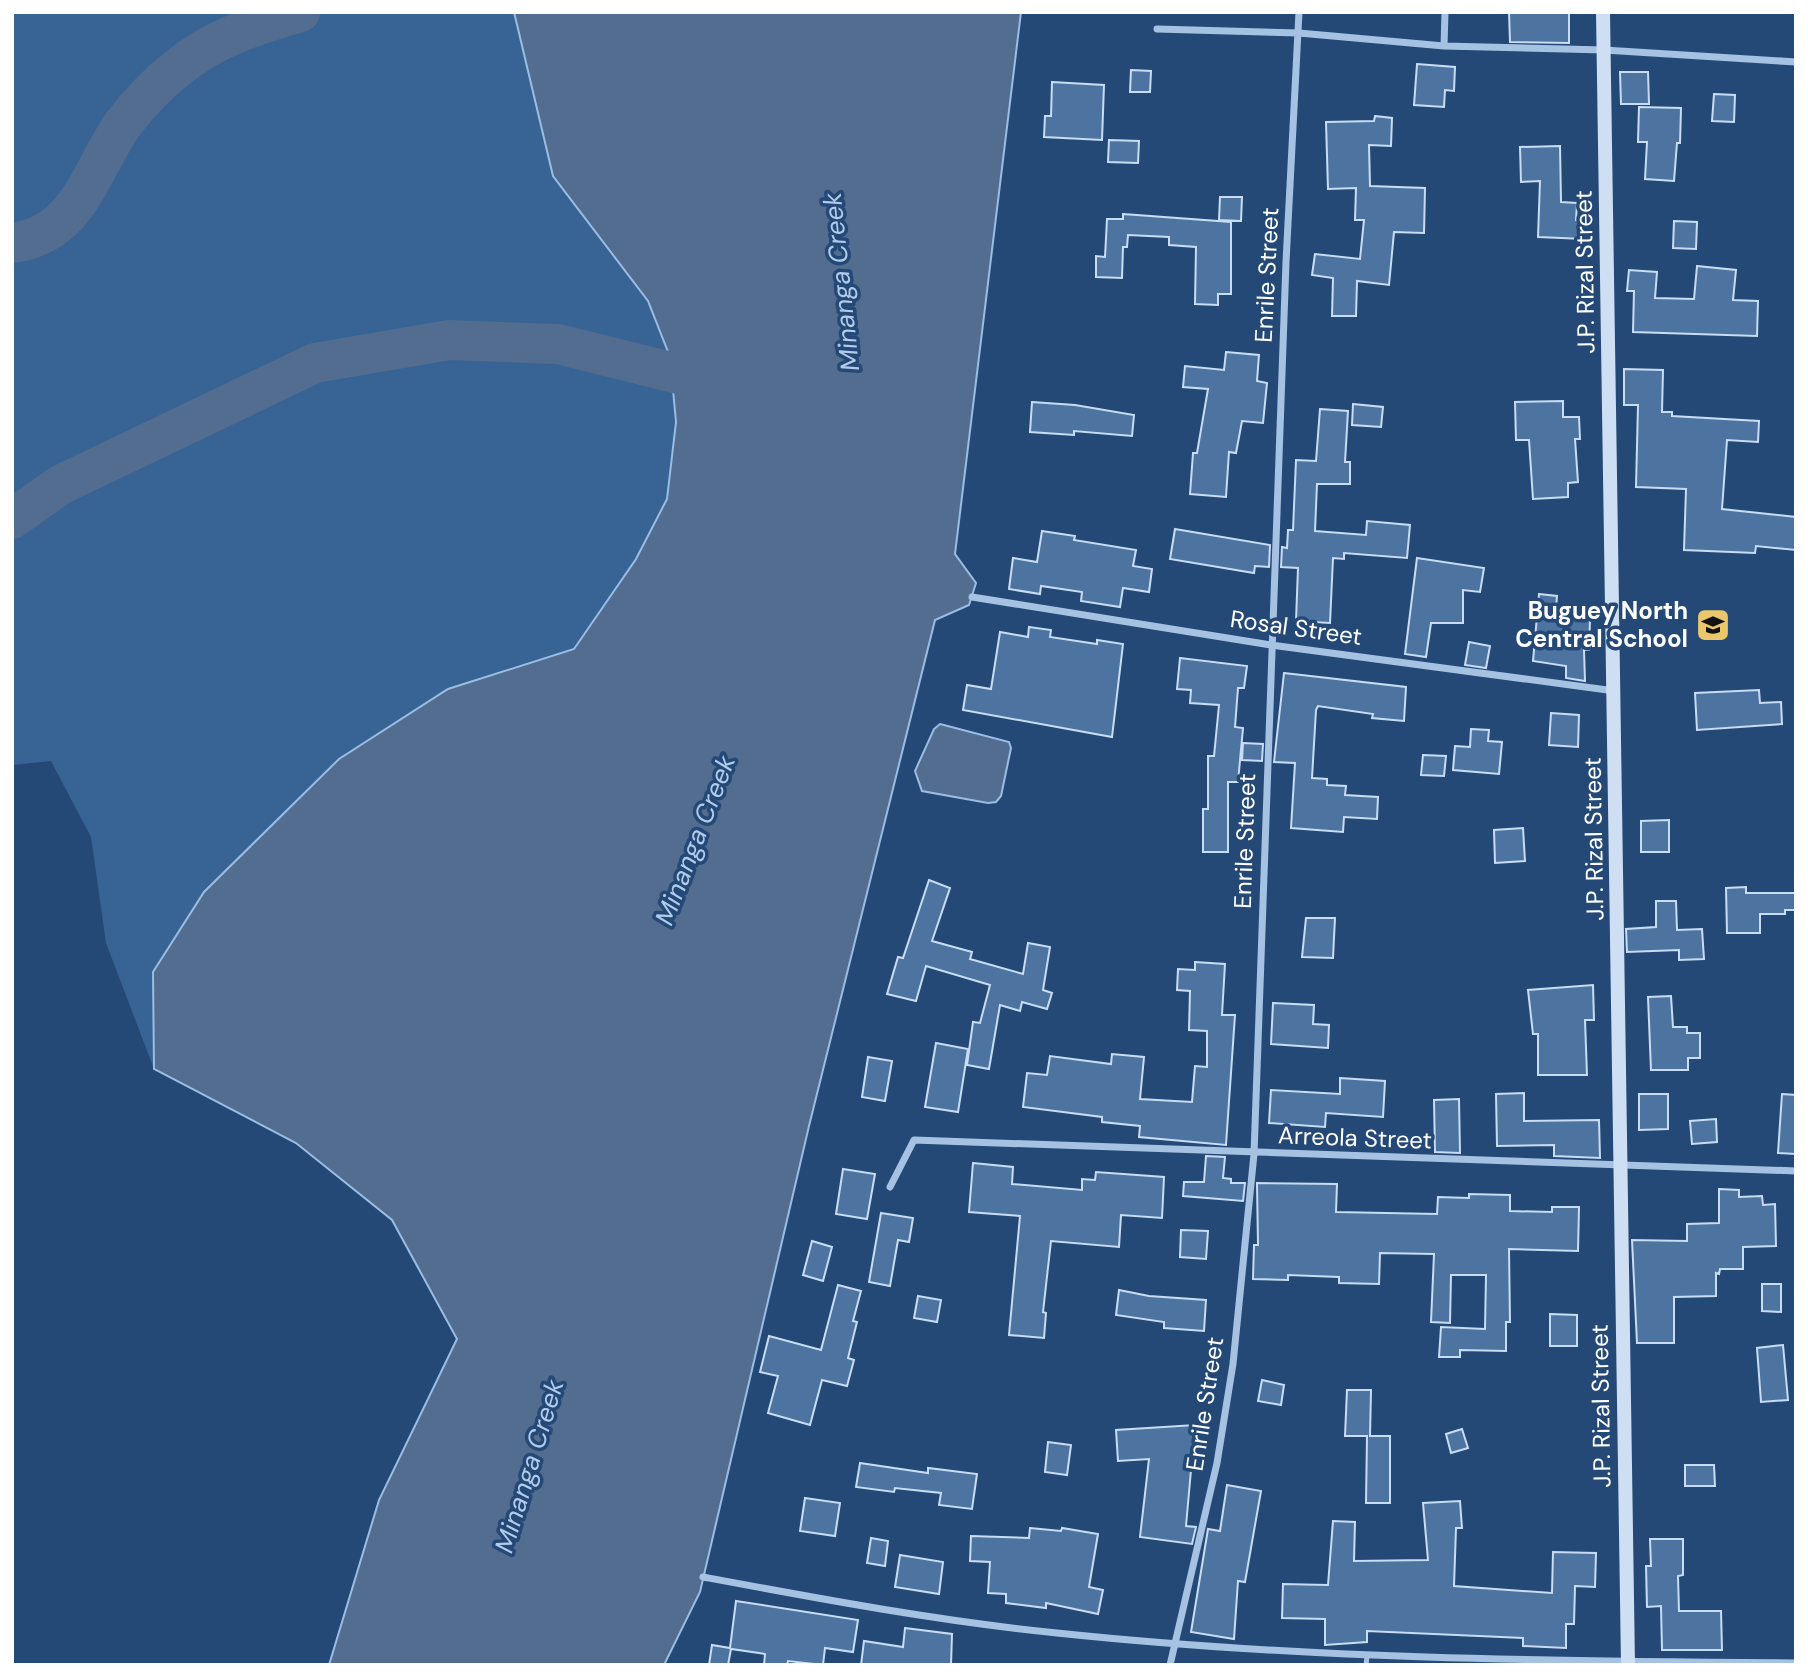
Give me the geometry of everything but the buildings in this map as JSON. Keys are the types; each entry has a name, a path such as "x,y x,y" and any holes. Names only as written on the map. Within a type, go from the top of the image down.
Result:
{"street":[{"name":"Enrile Street","path":"1170,1665 1217,1464 1233,1364 1254,1154 1286,262 1298,12"},
{"path":"1444,46 1445,12"},
{"name":"J.P. Rizal Street","path":"1603,12 1628,1663"},
{"path":"1157,29 1299,33 1444,46 1604,50 1796,62"},
{"name":"Rosal Street","path":"972,597 1272,646 1615,691"},
{"name":"Arreola Street","path":"890,1187 914,1140 1621,1167 1796,1171"},
{"path":"703,1577 914,1615 1176,1644 1367,1656 1628,1663 1796,1663"}],"lane":[{"path":"1366,1665 1367,1656"}],"shaded area":[{"path":"12,12 514,12 553,176 648,301 670,357 676,422 667,499 636,559 574,649 448,689 153,972 154,1069 106,943 91,837 51,761 12,765"}],"water":[{"name":"Minanga Creek","path":"514,12 1021,12 955,554 976,583 969,605 935,620 809,1126 700,1592 664,1665 329,1665 379,1500 457,1339 392,1220 296,1143 154,1069 153,972 204,892 339,759 448,689 574,649 636,559 667,499 676,422 670,357 648,301 553,176"},
{"path":"940,724 1009,742 1011,748 1001,796 996,802 988,803 922,791 915,771 934,729"}],"waterway":[{"path":"12,243 35,238 53,228 68,214 123,124 175,70 219,41 300,12"},
{"path":"12,519 60,485 315,363 449,340 558,344 723,385"}],"place":[{"name":"Buguey North Central School","path":"1713,625"}]}
